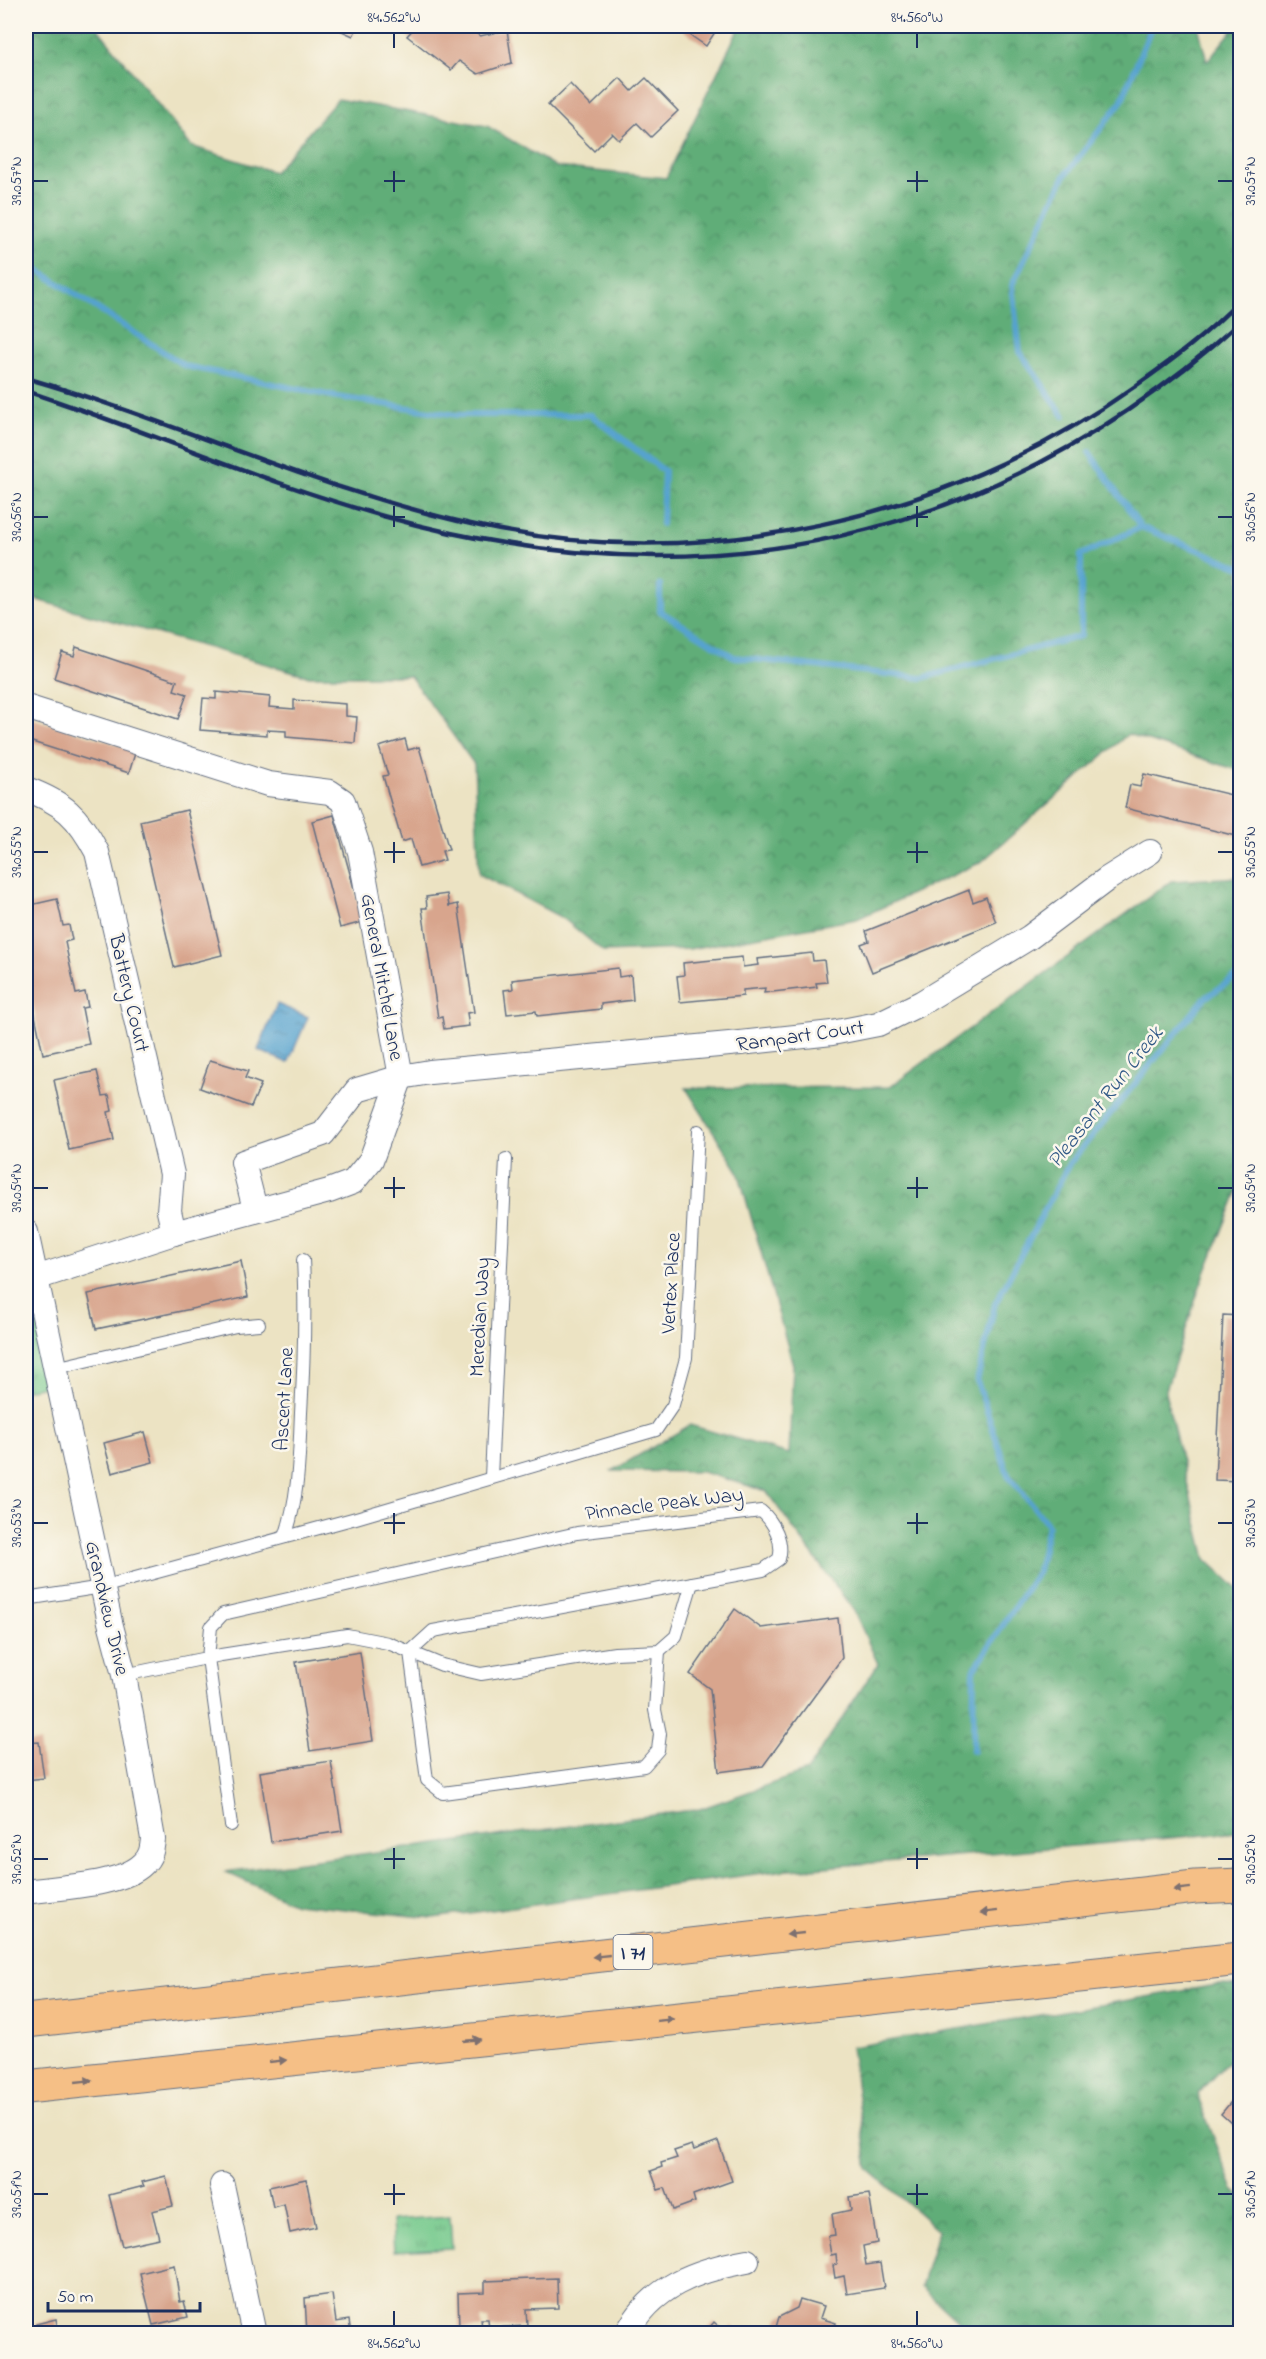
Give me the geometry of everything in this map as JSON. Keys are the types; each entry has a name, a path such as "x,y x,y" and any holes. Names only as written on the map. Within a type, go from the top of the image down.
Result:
{"highway":[{"name":"I 71","path":"26,2020 1195,1887 1240,1885"},
{"path":"26,2087 1240,1959"}],"street":[{"name":"General Mitchel Lane","path":"26,707 268,784 330,792 343,801 360,852 401,1077 371,1160 353,1182 329,1191 255,1209 32,1272"},
{"name":"Battery Court","path":"26,789 52,798 67,807 97,852 172,1174 169,1211 174,1233"},
{"name":"Rampart Court","path":"255,1209 243,1161 323,1134 357,1090 401,1077 430,1072 763,1041 832,1033 878,1024 921,1004 1030,937 1107,879 1150,852"},
{"name":"Grandview Drive","path":"26,1232 32,1272 102,1587 124,1675 153,1839 151,1854 144,1864 132,1872 112,1879 26,1892"},
{"path":"222,2185 254,2334"},
{"path":"627,2334 646,2304 681,2279 716,2266 747,2261"}],"lane":[{"name":"Vertex Place","path":"491,1477 656,1430 673,1406 686,1358 698,1131"},
{"name":"Meredian Way","path":"491,1477 506,1159"},
{"name":"Ascent Lane","path":"285,1537 295,1504 298,1476 306,1318 303,1260"},
{"path":"55,1368 236,1326 259,1324"},
{"path":"26,1599 102,1587 491,1477"},
{"name":"Pinnacle Peak Way","path":"231,1825 208,1658 212,1627 223,1614 577,1533 748,1511 761,1511 772,1521 782,1550 779,1559 763,1570 433,1631 410,1652"},
{"path":"124,1675 208,1658 347,1635 388,1643 442,1665 481,1674 615,1653 659,1651 676,1636 692,1583"},
{"path":"410,1652 427,1780 443,1793 644,1766 658,1750 660,1734 655,1710 659,1651"}],"green space":[{"path":"26,26 99,26 99,30 191,146 274,172 338,99 487,126 556,167 666,178 740,26 1198,26 1207,61 1236,26 1240,26 1240,771 1128,734 981,862 857,919 689,949 604,952 564,919 479,874 474,764 410,676 309,676 26,597"},
{"path":"1240,877 1240,1185 1200,1286 1165,1393 1206,1559 1240,1591 1240,1832 778,1871 433,1918 295,1904 225,1872 700,1809 807,1771 878,1664 854,1611 766,1491 702,1472 612,1471 690,1425 789,1454 793,1365 738,1171 686,1088 890,1087 1171,881"},
{"path":"26,1232 58,1383 26,1390"},
{"path":"1217,1985 1240,1986 1240,2049 1197,2094 1234,2190 1240,2195 1240,2333 971,2333 921,2287 938,2230 868,2169 851,2047"},
{"path":"450,2216 452,2248 394,2251 392,2220"}],"water":[{"path":"277,1004 308,1017 288,1063 258,1050"}],"building":[{"path":"336,26 358,26 353,36 335,28"},
{"path":"416,26 466,26 480,36 507,30 512,63 478,74 459,61 451,70 407,36"},
{"path":"677,26 712,26 717,29 706,46"},
{"path":"620,78 632,91 646,78 678,111 651,137 637,123 619,140 612,133 594,151 548,105 570,84 591,106"},
{"path":"76,647 177,681 174,690 187,694 178,719 54,678 62,652 74,656"},
{"path":"216,692 270,697 269,707 294,709 294,700 346,704 346,716 357,717 355,743 286,737 286,731 267,730 267,735 200,730 203,698 216,699"},
{"path":"30,718 136,750 129,773 26,740"},
{"path":"405,739 408,750 419,747 449,850 442,851 445,860 419,867 411,839 402,842 383,776 388,775 379,747"},
{"path":"1144,774 1240,797 1240,837 1125,808 1130,785 1140,787"},
{"path":"187,810 222,955 174,967 140,821"},
{"path":"334,815 363,922 340,928 312,821"},
{"path":"969,890 973,902 986,897 996,922 872,972 861,944 869,941 866,931"},
{"path":"447,894 449,906 458,904 474,1012 467,1013 469,1026 444,1029 442,1017 438,1018 422,908 427,908 426,897"},
{"path":"57,899 63,926 69,925 72,940 65,942 76,994 85,992 88,1007 82,1008 89,1044 43,1054 26,972 26,906"},
{"path":"812,953 813,961 824,960 827,982 816,983 817,987 764,993 765,988 743,990 743,996 680,1002 677,976 684,975 683,963 742,957 743,967 758,965 757,959"},
{"path":"618,968 619,977 631,975 633,1000 601,1004 601,1009 537,1016 536,1011 507,1014 504,990 513,989 512,980"},
{"path":"210,1060 248,1071 245,1078 261,1084 251,1107 200,1088"},
{"path":"97,1071 103,1096 109,1095 112,1111 108,1112 114,1140 69,1150 54,1080"},
{"path":"241,1261 248,1297 96,1329 88,1294"},
{"path":"1223,1315 1240,1316 1240,1481 1215,1480"},
{"path":"145,1432 153,1462 112,1473 104,1443"},
{"path":"735,1609 761,1628 838,1618 842,1658 763,1766 719,1772 710,1689 690,1674"},
{"path":"360,1652 373,1741 310,1751 296,1662"},
{"path":"39,1742 44,1778 26,1780 26,1743"},
{"path":"331,1761 342,1831 271,1842 260,1772"},
{"path":"1240,2091 1240,2131 1221,2114"},
{"path":"718,2141 732,2181 693,2195 695,2202 673,2210 665,2188 658,2190 651,2171 662,2167 661,2163 677,2158 674,2151 692,2145 694,2150"},
{"path":"166,2176 173,2206 152,2211 159,2238 122,2246 109,2195 144,2186 142,2182"},
{"path":"306,2179 316,2227 290,2233 284,2204 273,2207 269,2187"},
{"path":"869,2194 877,2243 863,2246 866,2265 880,2263 884,2288 847,2294 844,2276 835,2278 833,2265 837,2264 836,2254 831,2255 828,2236 835,2235 832,2214 851,2210 849,2197"},
{"path":"174,2265 180,2302 184,2301 188,2317 153,2325 140,2273"},
{"path":"557,2278 558,2308 526,2309 527,2326 489,2328 488,2319 481,2319 482,2328 459,2328 458,2293 485,2292 485,2281"},
{"path":"332,2294 336,2322 349,2320 351,2334 307,2334 305,2298"},
{"path":"800,2299 824,2306 820,2318 836,2323 833,2334 774,2334 779,2317 797,2308"},
{"path":"56,2319 59,2334 38,2334 36,2324"},
{"path":"714,2322 726,2333 732,2326 740,2334 704,2334"}],"waterway":[{"name":"Pleasant Run Creek","path":"1064,416 1020,352 1012,285 1064,177 1121,102 1152,26"},
{"path":"26,262 185,366 337,397 457,415 591,415 664,471 662,524"},
{"name":"Pleasant Run Creek","path":"1089,452 1141,527 1240,567"},
{"path":"660,585 660,611 734,657 922,678 1081,636 1081,555 1141,527"},
{"name":"Pleasant Run Creek","path":"973,1751 974,1670 1038,1571 1048,1525 1008,1475 977,1381 995,1304 1069,1164 1205,998 1240,974"}],"railway":[{"path":"26,378 140,415 365,495 480,526 565,539 651,543 737,538 821,524 904,502 984,472 1061,433 1134,387 1203,335 1240,300"},
{"path":"26,391 293,488 383,516 501,543 617,555 729,553 838,536 944,505 1047,459 1145,398 1240,322"}]}
